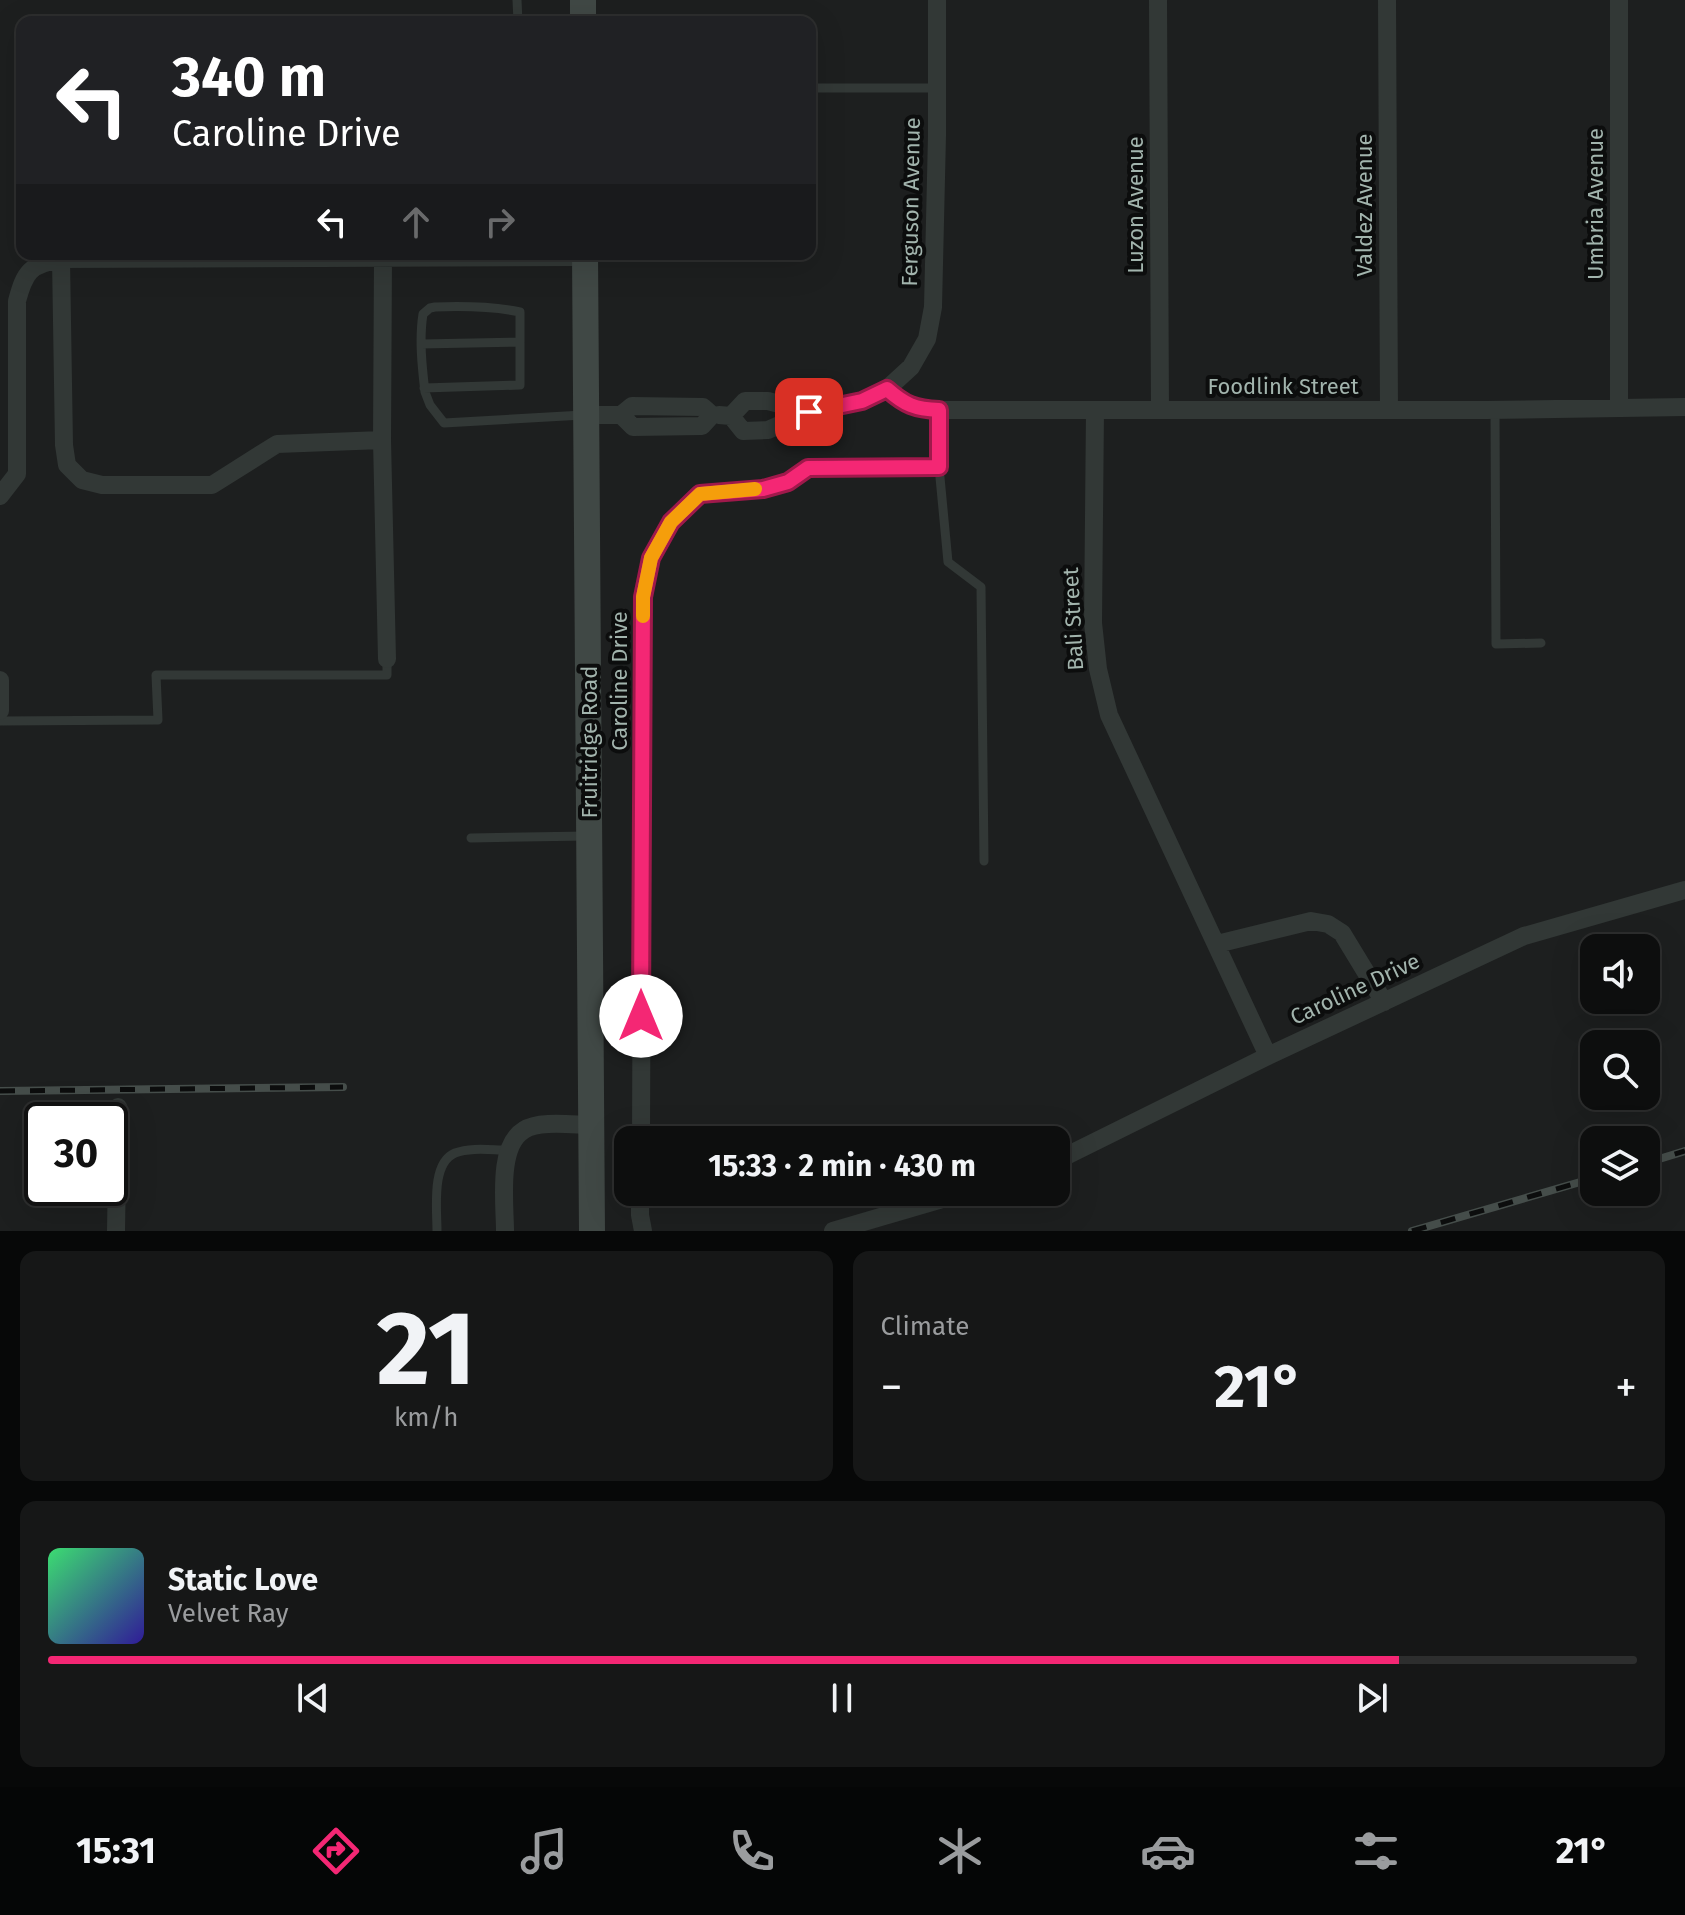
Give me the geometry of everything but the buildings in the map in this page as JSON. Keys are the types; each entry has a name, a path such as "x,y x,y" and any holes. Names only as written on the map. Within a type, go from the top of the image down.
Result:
{"main road":[{"name":"Fruitridge Road","path":"585,260 592,1231"}],"street":[{"name":"Ferguson Avenue","path":"887,389 911,367 927,339 933,307 937,0"},
{"name":"Luzon Avenue","path":"1158,0 1160,410"},
{"name":"Valdez Avenue","path":"1387,0 1389,410"},
{"name":"Umbria Avenue","path":"1619,0 1619,408"},
{"path":"0,496 17,474 17,301 23,279 39,264 57,260"},
{"path":"61,260 64,445 67,465 82,480 102,485 212,485 277,444 382,440"},
{"path":"383,260 382,440 387,659"},
{"name":"Foodlink Street","path":"887,389 902,402 920,409 939,410 1685,407"},
{"path":"587,415 621,415 632,406 703,407 721,415 743,431 768,430 809,412 862,401 887,389"},
{"path":"721,415 745,401 768,401 809,412"},
{"path":"939,410 939,467"},
{"name":"Bali Street","path":"1095,410 1093,623 1098,669 1109,715 1268,1056"},
{"name":"Caroline Drive","path":"641,1126 643,597 651,558 671,522 700,494 763,489 788,482 808,468 939,467"},
{"path":"0,680 0,711"},
{"name":"Caroline Drive","path":"1070,1154 1268,1056 1524,936 1685,890"},
{"path":"1217,944 1311,921 1328,924 1342,933 1384,1002"},
{"path":"505,1231 507,1150 523,1130 544,1125 592,1125"},
{"path":"116,1206 116,1231"},
{"path":"640,1206 643,1231"},
{"path":"833,1231 918,1206"}],"lane":[{"path":"816,88 937,88"},
{"path":"424,388 520,385 520,312 481,306 426,310 421,344 424,388 430,405 444,423 587,415"},
{"path":"421,344 520,342"},
{"path":"1495,410 1496,644 1541,643"},
{"path":"939,467 948,562 981,587 984,861"},
{"path":"0,721 158,720 156,675 387,675 387,659"},
{"path":"471,838 590,836"},
{"path":"437,1231 438,1176 446,1159 456,1152 507,1150"}],"shaded area":[{"path":"0,0 1685,0 1685,1231 0,1231"}],"railway":[{"path":"0,1091 343,1087"},
{"path":"1660,1159 1685,1151"},
{"path":"1412,1231 1580,1182"}],"slow traffic":[{"path":"643,616 643,597 651,558 671,522 700,494 755,489"}],"route":[{"path":"641,1016 643,597 651,558 671,522 700,494 763,489 788,482 808,468 939,467 939,410 920,409 902,402 887,389 862,401 809,412"}]}
